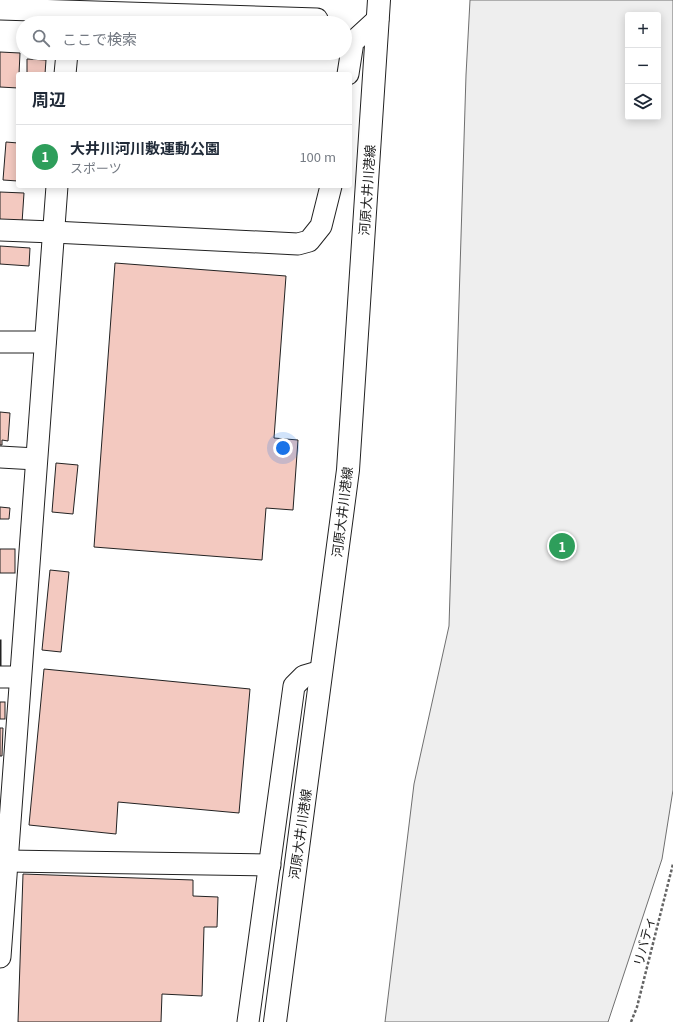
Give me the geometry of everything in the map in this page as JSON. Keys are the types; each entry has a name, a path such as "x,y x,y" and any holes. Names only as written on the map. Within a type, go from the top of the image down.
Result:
{"main road":[{"name":"河原大井川港線","path":"275,1022 348,470 379,9"}],"street":[{"path":"0,8 235,16"},
{"path":"352,48 353,42 379,9"},
{"path":"65,72 66,60"},
{"path":"348,72 350,60"},
{"path":"0,957 6,861 10,677 36,459 57,188"},
{"path":"0,230 298,244 309,241 321,226 330,188"},
{"path":"0,342 45,342"},
{"path":"0,457 36,459"},
{"path":"248,1022 294,686 304,676 321,671"},
{"path":"6,861 270,865"}],"path":[{"name":"リバティ","path":"631,1022 637,1007 673,864"}],"shaded area":[{"path":"470,0 673,0 673,790 662,859 608,1022 385,1022 414,784 449,626 466,75"}],"building":[{"path":"0,52 16,53 16,60 20,60 19,72 16,72 16,88 0,87"},
{"path":"27,60 46,60 45,72 27,72"},
{"path":"6,142 16,143 16,181 3,180"},
{"path":"0,192 24,193 22,223 0,221"},
{"path":"0,246 30,248 29,266 0,264"},
{"path":"115,263 286,276 274,438 298,440 293,510 266,508 262,560 94,547"},
{"path":"0,412 10,413 8,441 2,440 2,445 0,445"},
{"path":"56,463 78,465 73,514 52,512"},
{"path":"0,507 10,508 9,519 0,519"},
{"path":"0,549 15,549 15,573 0,573"},
{"path":"50,570 69,572 61,652 42,650"},
{"path":"1,640 1,668 0,668"},
{"path":"44,669 250,689 239,813 118,802 116,834 29,825"},
{"path":"0,702 5,702 5,719 0,719"},
{"path":"0,728 3,728 2,756 0,756"},
{"path":"23,874 193,880 193,896 218,897 217,927 204,927 202,996 162,994 161,1022 18,1022"}],"place":[{"name":"大井川河川敷運動公園","path":"562,546"}]}
